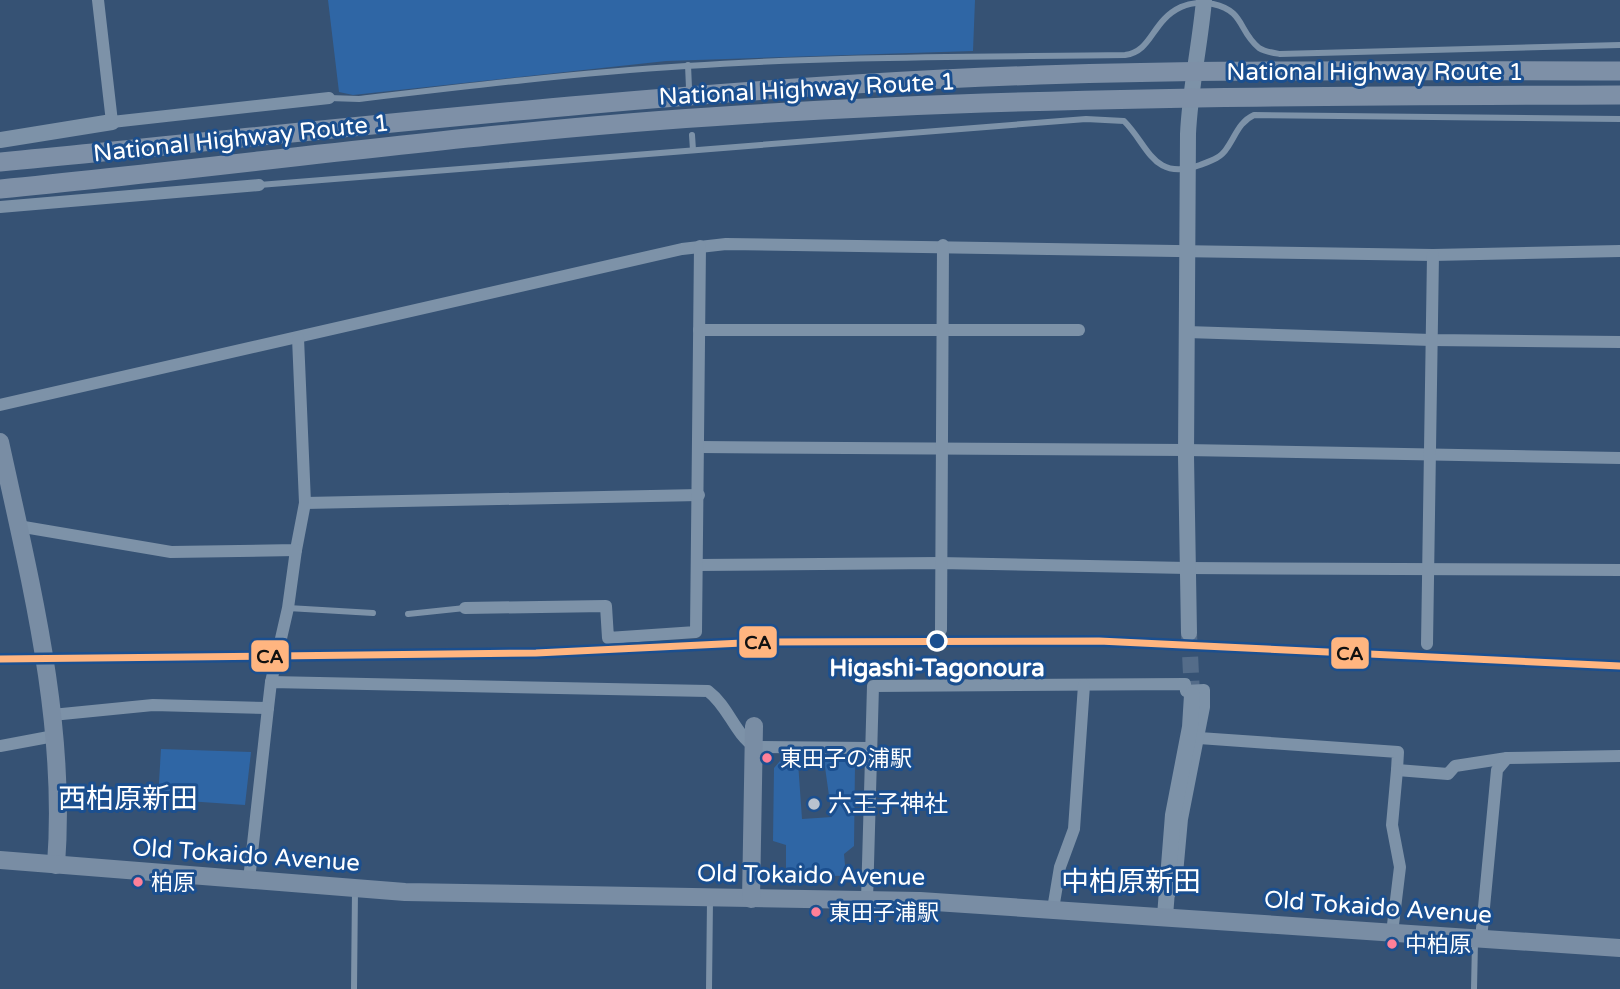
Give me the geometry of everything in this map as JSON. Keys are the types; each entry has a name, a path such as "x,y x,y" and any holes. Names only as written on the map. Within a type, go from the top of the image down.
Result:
{"highway":[{"name":"National Highway Route 1","path":"0,162 625,102 943,79 1194,72 1620,71"},
{"name":"National Highway Route 1","path":"0,188 221,167 513,133 738,115 1189,97 1620,95"}],"main road":[{"path":"0,442 46,660 60,824 56,865"},
{"path":"751,899 754,726"},
{"name":"Old Tokaido Avenue","path":"0,860 453,894 867,900 1053,909 1165,907 1392,933 1620,948"}],"street":[{"path":"97,0 112,122"},
{"path":"1189,634 1186,450 1189,97 1200,51 1204,1"},
{"path":"0,140 112,122 329,98"},
{"path":"0,207 259,185"},
{"path":"941,630 939,563 943,245"},
{"path":"0,405 700,246 943,245 1433,255 1620,251"},
{"path":"465,608 606,607 608,638 696,632 700,246"},
{"path":"1427,644 1433,255"},
{"path":"699,330 1079,330"},
{"path":"1187,332 1431,340 1620,342"},
{"path":"249,880 271,682 288,608 305,503 298,338"},
{"path":"699,447 1186,450 1620,458"},
{"path":"305,503 699,495"},
{"path":"18,526 172,552 296,550"},
{"path":"698,565 939,563 1186,568 1620,570"},
{"path":"271,682 708,691 722,702 742,738 755,747 870,748"},
{"path":"867,900 873,686 1185,684 1186,691 1204,690 1199,738 1182,819 1176,885 1165,907"},
{"path":"1053,909 1060,867 1074,829 1084,685"},
{"path":"1165,907 1173,816 1190,727 1192,695"},
{"path":"52,715 153,705 268,708"},
{"path":"0,746 54,736"},
{"path":"1199,738 1398,752 1392,825 1400,867 1392,933"},
{"path":"1397,770 1448,774 1455,766 1507,758 1620,756"},
{"path":"1478,938 1497,770 1507,758"}],"lane":[{"path":"329,98 359,99 559,75 688,65 875,58 1125,55 1138,53 1145,47 1160,20 1180,7 1204,1 1235,12 1260,48 1280,54 1620,45"},
{"path":"688,65 689,88"},
{"path":"259,185 1117,119 1130,128 1148,156 1159,164 1188,170 1219,157 1241,124 1254,115 1620,119"},
{"path":"692,135 693,150"},
{"path":"288,608 373,613"},
{"path":"408,614 465,608"},
{"path":"354,989 355,888"},
{"path":"709,989 710,898"},
{"path":"1474,989 1478,938"}],"shaded area":[{"path":"328,0 975,0 973,51 666,61 353,95 339,92"},
{"path":"161,749 251,752 245,805 158,799"},
{"name":"六王子神社","path":"786,754 841,755 855,765 854,846 844,854 846,876 786,875 786,845 773,841 774,768","holes":["824,760 832,817 802,819 798,762"]}],"tunnel":[{"path":"1189,633 1192,695"}],"transit line":[{"name":"CA","path":"0,659 536,653 763,642 1099,641 1620,666"}],"place":[{"name":"Higashi-Tagonoura","path":"937,641"},
{"name":"東田子の浦駅","path":"767,758"},
{"name":"六王子神社","path":"814,804"},
{"name":"柏原","path":"138,882"},
{"name":"東田子浦駅","path":"816,912"},
{"name":"中柏原","path":"1392,944"}],"district":[{"name":"西柏原新田","path":"128,798"},
{"name":"中柏原新田","path":"1131,881"}]}
